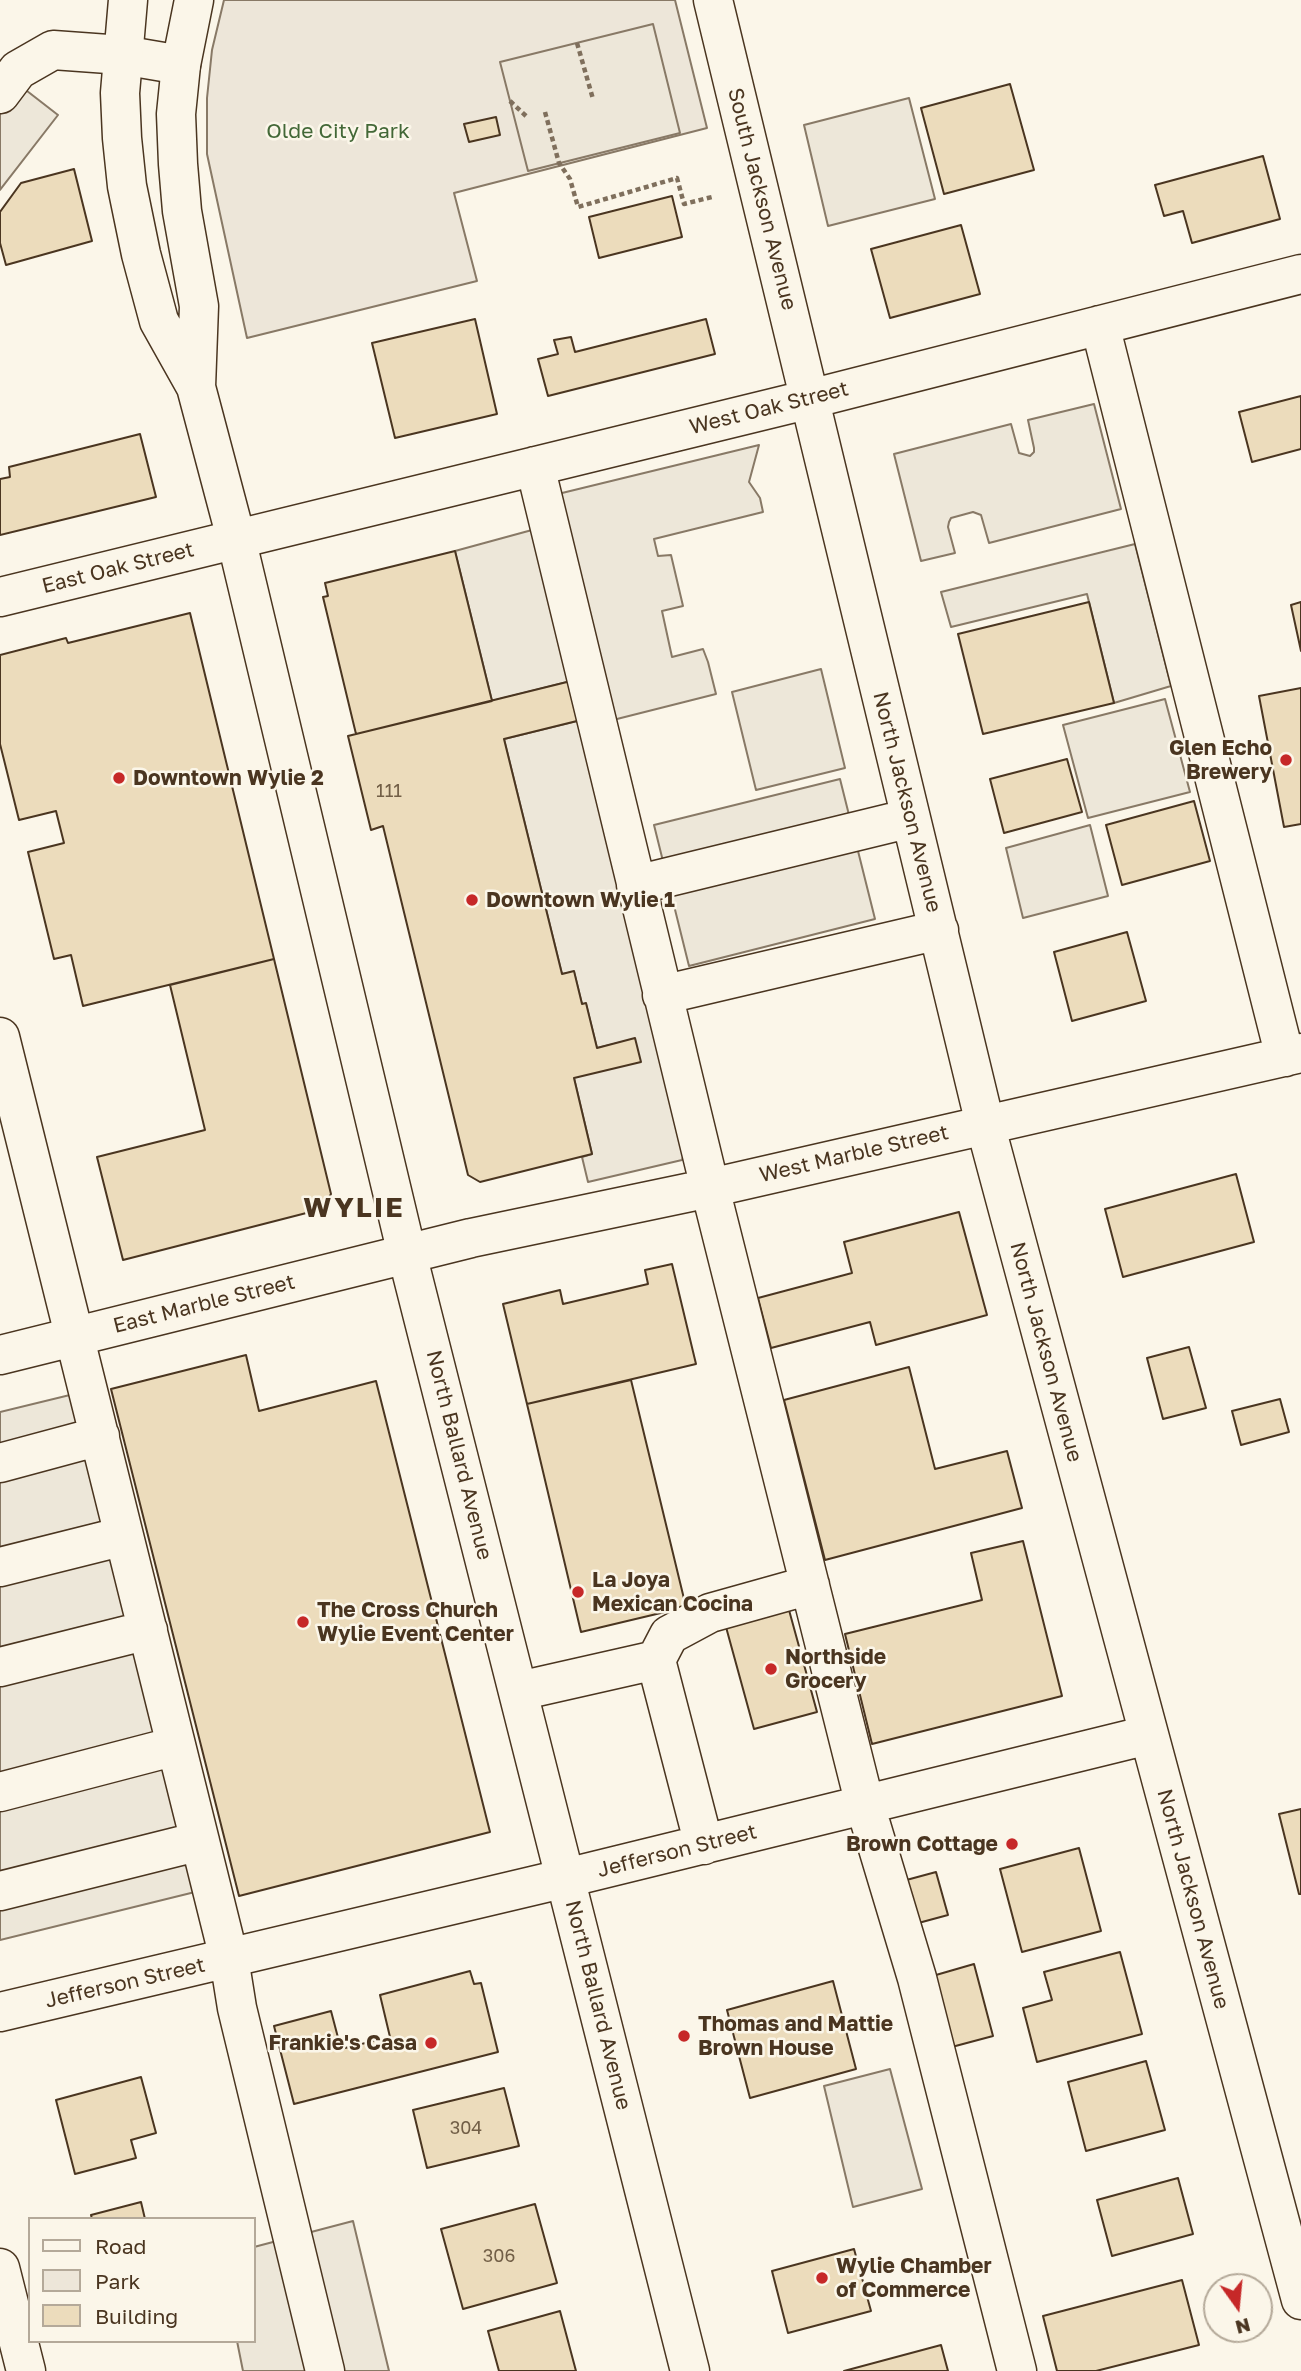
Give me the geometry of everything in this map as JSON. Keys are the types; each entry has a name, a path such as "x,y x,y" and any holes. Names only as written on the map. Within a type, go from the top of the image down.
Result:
{"street":[{"path":"128,0 120,93 121,138 127,186 159,321 196,387"},
{"path":"194,0 181,65 176,114 182,211 199,306 196,387"},
{"name":"South Jackson Avenue","path":"713,0 810,399"},
{"path":"0,94 18,70 53,50 122,55 181,65"},
{"name":"West Oak Street","path":"236,538 810,399 1301,274"},
{"path":"1100,325 1293,1055"},
{"name":"North Ballard Avenue","path":"196,387 236,538 407,1254 690,2371"},
{"name":"North Jackson Avenue","path":"810,399 985,1124 1301,2300"},
{"path":"534,466 662,995 865,1805 917,1978 1017,2371"},
{"name":"East Oak Street","path":"0,597 236,538"},
{"path":"636,885 911,818"},
{"path":"662,995 939,930"},
{"path":"0,1037 12,1142 75,1336 229,1958 244,2035 326,2371"},
{"name":"West Marble Street","path":"407,1254 1293,1055"},
{"name":"East Marble Street","path":"0,1355 407,1254"},
{"path":"0,1463 100,1436"},
{"path":"0,1567 124,1536"},
{"path":"704,1845 656,1660 669,1635 710,1613 810,1585"},
{"path":"0,1667 148,1629"},
{"path":"519,1691 656,1660"},
{"name":"Jefferson Street","path":"0,2012 704,1845 1148,1735"},
{"path":"0,1792 176,1746"},
{"path":"0,1891 200,1841"},
{"path":"0,2268 26,2371"}],"path":[{"path":"578,43 593,99"},
{"path":"510,101 526,116"},
{"path":"545,112 559,163 570,179 578,206 677,178 684,204 712,197"}],"green space":[{"name":"Olde City Park","path":"224,0 675,0 707,128 454,193 477,281 247,338 207,154 207,98 212,50"}],"shaded area":[{"path":"653,24 680,133 528,171 500,62"},
{"path":"0,70 58,115 0,190"},
{"path":"909,98 935,199 828,226 804,125"},
{"path":"1094,404 1121,509 989,543 981,515 973,512 951,518 949,522 955,553 921,561 894,454 1011,424 1019,453 1030,456 1034,448 1028,420"},
{"path":"759,445 749,482 760,498 763,512 654,539 658,556 671,555 683,606 662,611 672,657 703,649 716,694 609,721 557,508 562,493"},
{"path":"532,530 571,681 492,701 455,551"},
{"path":"1135,544 1171,686 1114,703 1087,594 951,627 941,592"},
{"path":"821,669 845,768 756,790 732,692"},
{"path":"1165,699 1190,792 1088,818 1063,725"},
{"path":"581,720 685,1151 682,1160 588,1182 582,1157 592,1154 574,1078 635,1039 597,1048 586,1004 582,1004 574,972 562,974 504,739"},
{"path":"840,779 875,919 689,966 654,825"},
{"path":"1090,825 1108,896 1023,918 1006,848"},
{"path":"74,1394 195,1892 0,1940 0,1412"},
{"path":"890,2069 922,2189 853,2207 824,2086"},
{"path":"353,2221 389,2371 243,2371 237,2343 256,2343 256,2246"}],"building":[{"path":"1010,84 1034,170 944,194 921,108"},
{"path":"496,117 500,135 469,142 464,124"},
{"path":"1263,156 1280,219 1192,243 1183,211 1164,216 1155,185"},
{"path":"74,169 92,241 6,265 0,243 0,212 21,183"},
{"path":"672,196 682,237 599,258 589,217"},
{"path":"961,225 980,294 890,318 871,249"},
{"path":"475,319 497,414 395,438 372,343"},
{"path":"706,319 715,354 548,396 538,359 558,354 554,340 571,337 575,352"},
{"path":"1301,396 1301,449 1252,462 1239,412"},
{"path":"140,434 156,497 0,535 0,479 10,477 9,467"},
{"path":"455,551 492,701 356,734 323,597 328,596 325,583"},
{"path":"1089,602 1114,703 983,734 958,634"},
{"path":"1301,602 1301,651 1291,605"},
{"name":"Downtown Wylie 2","path":"190,613 274,959 83,1006 71,955 54,959 28,852 64,843 56,811 19,820 0,744 0,655 66,638 68,643"},
{"name":"Downtown Wylie 1","path":"571,681 581,720 504,739 562,974 574,971 582,1004 586,1003 597,1048 635,1038 641,1062 574,1078 592,1154 480,1182 468,1175 383,826 371,830 348,736"},
{"name":"Glen Echo Brewery","path":"1301,688 1301,824 1284,827 1259,696"},
{"path":"1067,759 1082,812 1004,833 990,779"},
{"path":"1194,801 1210,861 1122,885 1106,825"},
{"path":"1127,932 1146,1001 1072,1021 1054,952"},
{"path":"274,959 331,1194 322,1209 123,1260 97,1157 205,1130 170,985"},
{"path":"1236,1174 1254,1242 1123,1277 1105,1209"},
{"path":"959,1212 987,1315 876,1345 870,1322 771,1348 758,1298 852,1273 844,1242"},
{"path":"672,1264 696,1364 527,1404 503,1304 560,1290 563,1304 648,1284 645,1270"},
{"path":"1189,1347 1206,1408 1163,1419 1147,1358"},
{"name":"The Cross Church Wylie Event Center","path":"246,1355 259,1411 376,1381 490,1832 239,1896 111,1389"},
{"path":"909,1367 935,1469 1007,1451 1022,1508 825,1560 784,1400"},
{"path":"631,1380 686,1607 581,1632 527,1404"},
{"path":"1280,1399 1289,1432 1241,1445 1232,1411"},
{"path":"1023,1541 1062,1696 872,1744 845,1634 982,1600 971,1553"},
{"name":"Northside Grocery","path":"789,1610 817,1712 754,1729 726,1627"},
{"path":"1301,1809 1301,1894 1299,1894 1279,1814"},
{"path":"1079,1848 1101,1931 1022,1952 1000,1869"},
{"path":"936,1872 948,1915 911,1925 899,1882"},
{"path":"1120,1952 1142,2034 1037,2062 1023,2008 1052,2000 1044,1972"},
{"path":"974,1964 993,2036 948,2048 929,1977"},
{"name":"Frankie's Casa","path":"470,1971 474,1984 481,1983 498,2052 294,2104 274,2026 331,2011 341,2049 390,2037 380,1995"},
{"path":"833,1981 856,2069 750,2098 727,2010"},
{"path":"1146,2061 1165,2130 1086,2151 1068,2082"},
{"path":"141,2077 156,2133 131,2140 136,2158 75,2174 56,2100"},
{"path":"504,2088 519,2146 427,2168 413,2110"},
{"path":"1178,2178 1193,2234 1112,2256 1097,2200"},
{"path":"141,2202 145,2217 92,2217"},
{"path":"535,2204 557,2283 463,2309 441,2229"},
{"path":"854,2249 871,2311 788,2333 772,2271"},
{"path":"1182,2280 1199,2345 1096,2371 1057,2371 1043,2316"},
{"path":"560,2311 576,2371 499,2371 488,2331"},
{"path":"941,2345 948,2371 844,2371"}],"place":[{"name":"Glen Echo Brewery","path":"1286,760"},
{"name":"Downtown Wylie 2","path":"119,778"},
{"name":"Downtown Wylie 1","path":"472,900"},
{"name":"La Joya Mexican Cocina","path":"578,1592"},
{"name":"The Cross Church Wylie Event Center","path":"303,1622"},
{"name":"Northside Grocery","path":"771,1669"},
{"name":"Brown Cottage","path":"1012,1844"},
{"name":"Thomas and Mattie Brown House","path":"684,2036"},
{"name":"Frankie's Casa","path":"431,2043"},
{"name":"Wylie Chamber of Commerce","path":"822,2278"}],"district":[{"name":"WYLIE","path":"354,1208"}]}
